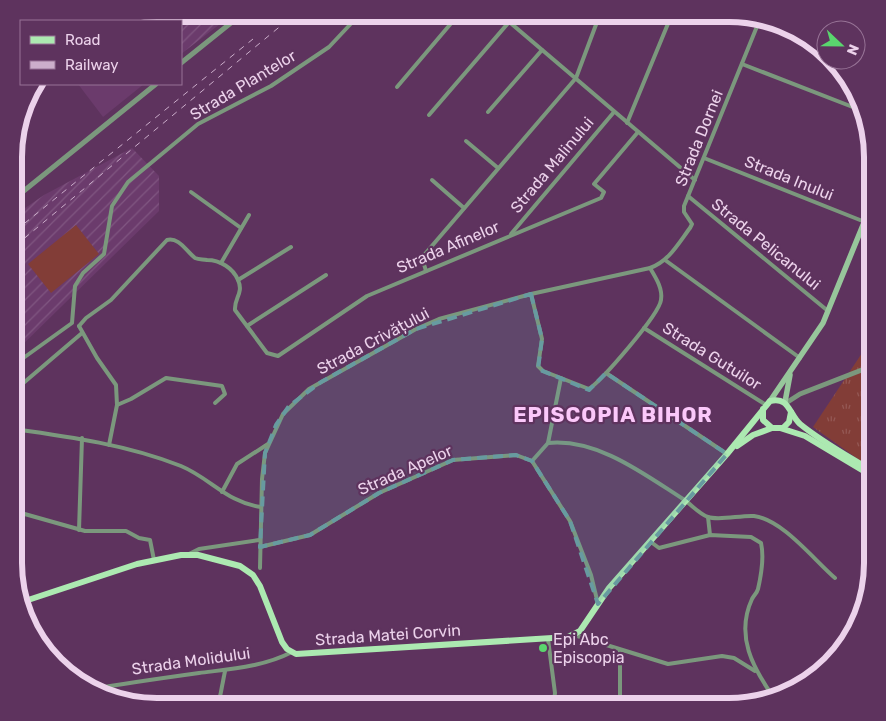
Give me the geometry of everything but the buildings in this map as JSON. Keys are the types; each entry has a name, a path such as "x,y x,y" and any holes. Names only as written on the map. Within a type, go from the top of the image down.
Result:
{"main road":[{"path":"574,634 589,620 609,588 728,452 791,371 817,333 828,311 863,226"},
{"path":"786,403 791,371"},
{"path":"766,405 778,400 786,403 798,422 816,436 864,465"},
{"path":"766,405 764,420 772,428"},
{"path":"780,428 789,422 791,411"},
{"path":"728,452 753,434 772,428 780,428 805,436 864,471"},
{"name":"Strada Matei Corvin","path":"28,600 154,560 188,555 230,562 253,575 260,586 278,634 292,652 308,654 548,639 574,634"}],"street":[{"path":"182,62 231,23"},
{"name":"Strada Plantelor","path":"72,323 75,286 83,274 104,254 112,206 128,182 198,124 271,86 329,47 352,23"},
{"path":"397,87 451,23"},
{"path":"429,115 508,23"},
{"path":"510,23 695,180"},
{"path":"426,271 423,261 425,254 576,78 597,23"},
{"path":"627,123 668,23"},
{"name":"Strada Dornei","path":"666,260 690,228 690,220 684,209 688,196 757,26"},
{"path":"488,112 542,50"},
{"path":"742,64 853,106"},
{"path":"22,192 155,85"},
{"name":"Strada Malinului","path":"509,236 614,112"},
{"name":"Strada Afinelor","path":"238,280 241,291 235,310 267,353 278,356 367,296 601,198 604,192 594,184 638,132"},
{"path":"466,141 498,168"},
{"name":"Strada Inului","path":"704,158 863,221"},
{"path":"432,180 464,208"},
{"path":"191,192 241,228"},
{"name":"Strada Pelicanului","path":"688,196 828,311"},
{"path":"221,263 249,215"},
{"path":"79,326 86,318 111,300 166,240 176,240 198,259 221,263 230,269 238,280 291,247"},
{"path":"666,260 800,358"},
{"name":"Strada Crivățului","path":"260,568 259,540 262,479 268,444 283,414 297,398 321,382 416,329 460,313 531,294 650,268 666,260"},
{"path":"531,294 542,339 538,366 543,371 589,389 606,373 658,310 662,294 650,268"},
{"path":"247,326 326,275"},
{"path":"22,358 72,323 79,326 97,358 115,380 117,405 109,445"},
{"name":"Strada Gutuilor","path":"644,328 766,405"},
{"path":"23,384 82,332"},
{"path":"786,403 800,394 864,369"},
{"path":"606,373 728,452"},
{"path":"117,405 131,399 166,378 222,386 225,394 215,403"},
{"path":"560,378 548,443 532,461 570,521 591,575 598,604"},
{"path":"23,430 82,438 183,467 240,502 261,507"},
{"path":"78,530 82,438"},
{"path":"548,443 575,443 593,448 644,474 708,517 752,516 770,522 789,535 835,578"},
{"path":"222,492 237,464 268,444"},
{"name":"Strada Apelor","path":"260,547 310,535 379,492 453,460 510,455 532,461"},
{"path":"23,514 78,530 131,532 139,538 150,540 154,560"},
{"path":"708,517 710,535"},
{"path":"650,542 659,548 688,539 710,535 751,537 761,543 758,591 750,604 745,630 746,645 755,671 770,692"},
{"path":"188,555 199,549 259,540"},
{"path":"574,634 668,664 722,656 734,658 755,671"},
{"path":"548,639 554,698"},
{"path":"620,650 620,698"},
{"name":"Strada Molidului","path":"104,687 225,671 257,664 292,652"},
{"path":"220,698 225,671"}],"highlighted area":[{"path":"531,294 542,339 538,369 589,390 606,373 727,454 598,604 570,521 532,461 516,455 453,460 379,493 310,535 260,547 265,453 276,425 289,406 321,382 416,329"}],"shaded area":[{"path":"182,23 221,23 182,53"},
{"path":"79,85 143,85 103,117"},
{"path":"132,148 159,176 159,211 22,345 22,210 44,195"}],"green space":[{"path":"76,225 99,254 51,293 28,264"},
{"path":"863,351 864,463 813,427"}],"railway":[{"path":"22,240 284,23"},
{"path":"22,225 253,39"}],"place":[{"name":"Epi Abc Episcopia","path":"543,648"}],"district":[{"name":"EPISCOPIA BIHOR","path":"613,414"}]}
